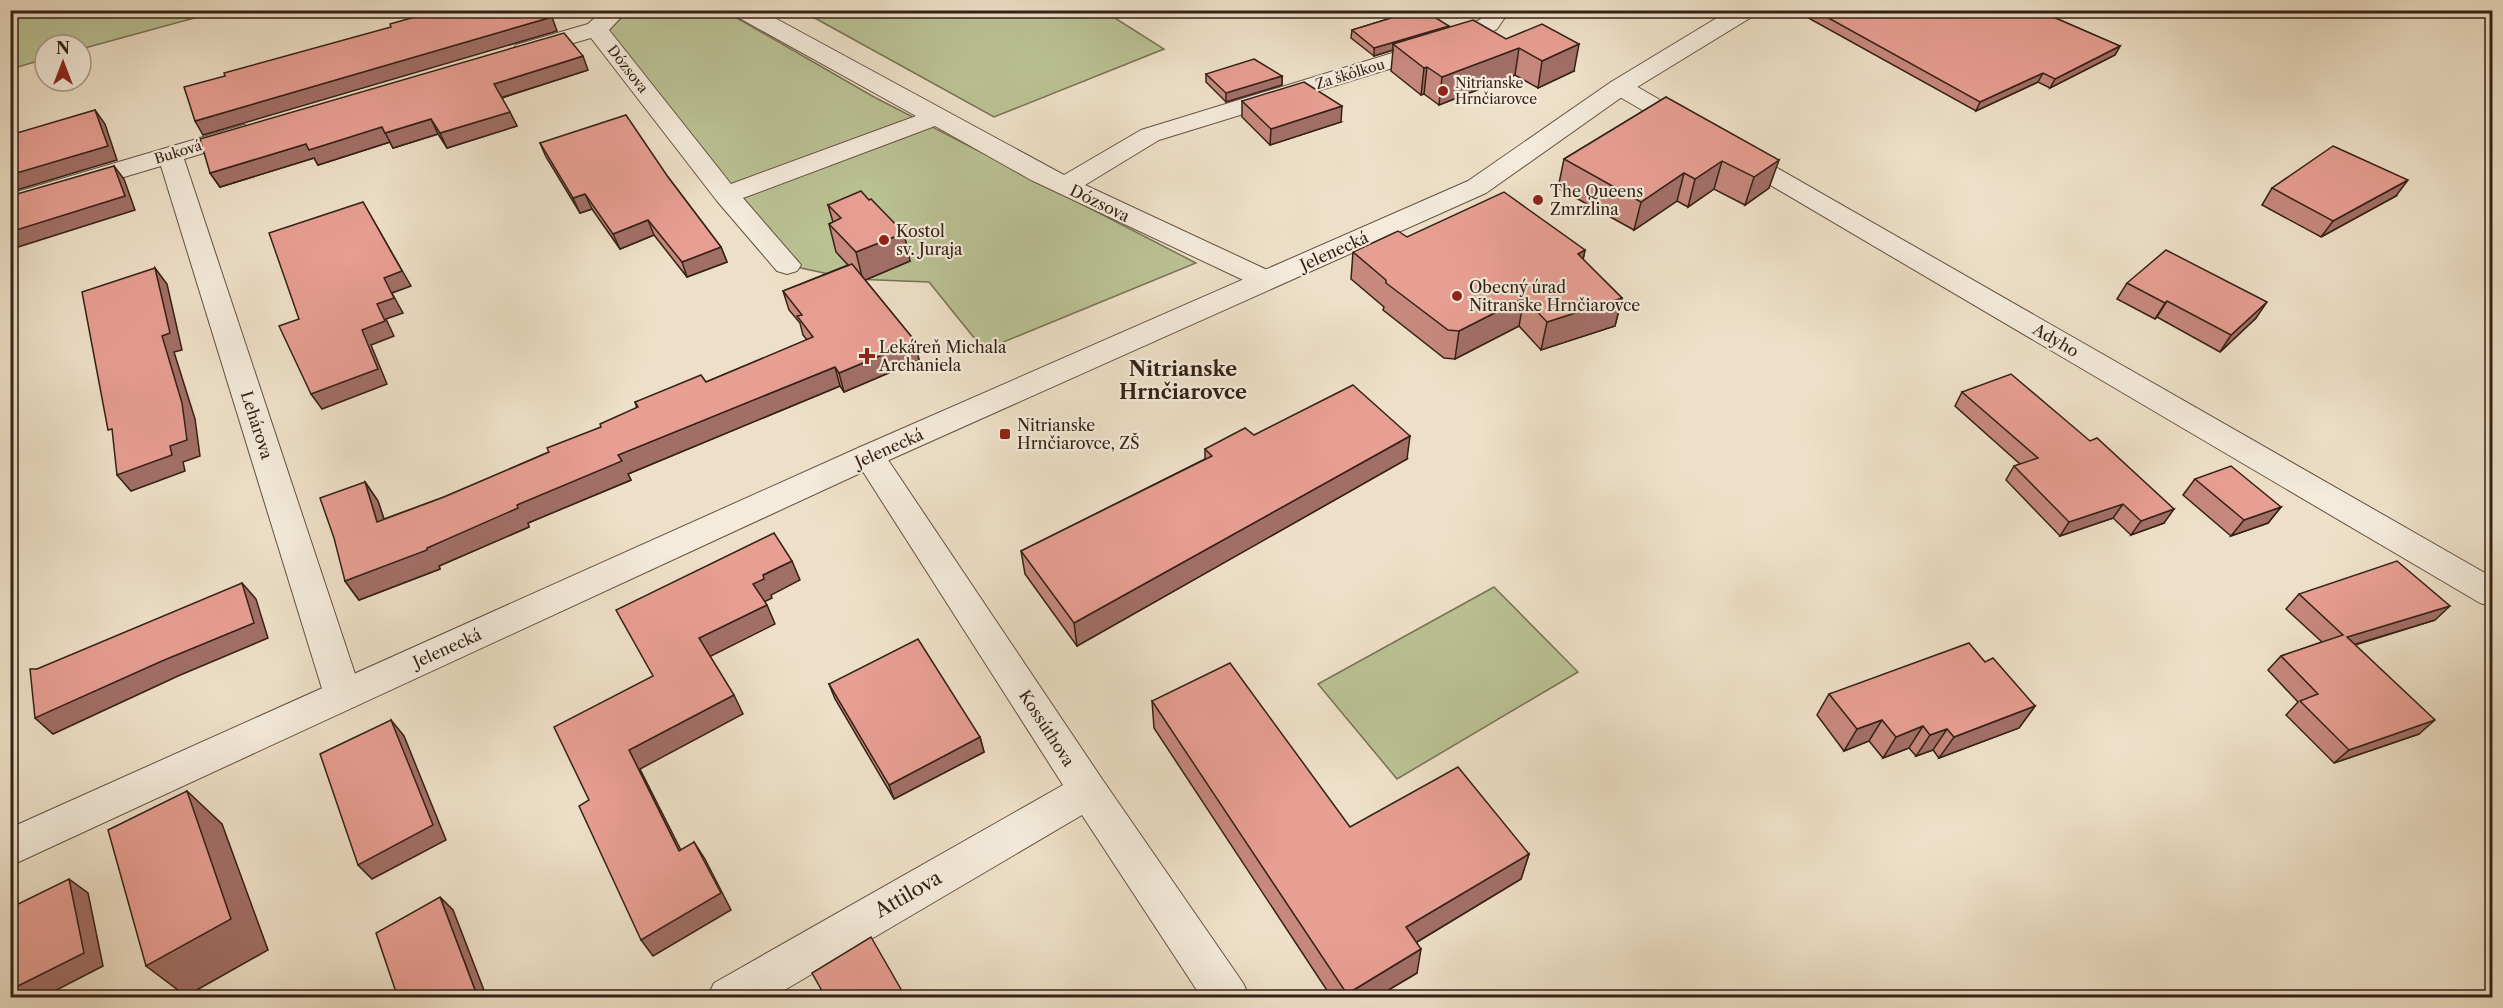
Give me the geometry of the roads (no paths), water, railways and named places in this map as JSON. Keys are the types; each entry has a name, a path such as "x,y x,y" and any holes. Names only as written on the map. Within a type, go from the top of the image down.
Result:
{"street":[{"path":"506,55 596,29 617,10"},
{"name":"Dózsova","path":"742,10 1065,186 1266,280"},
{"name":"Za škôlkou","path":"1065,186 1150,135 1459,40 1489,24 1499,10"},
{"name":"Jelenecká","path":"10,848 869,456 1477,188 1620,87 1747,10"},
{"name":"Dózsova","path":"596,29 726,195 787,265"},
{"name":"Adyho","path":"1620,87 2493,592"},
{"path":"726,195 936,117"},
{"name":"Buková","path":"10,203 271,125"},
{"name":"Lehárova","path":"170,155 342,695"},
{"name":"Kossúthova","path":"869,456 1088,791 1228,998"},
{"name":"Attilova","path":"729,998 1088,791"}],"place":[{"name":"Nitrianske Hrnčiarovce","path":"1443,91"},
{"name":"The Queens Zmrzlina","path":"1538,200"},
{"name":"Kostol sv. Juraja","path":"884,240"},
{"name":"Obecný úrad Nitranske Hrnčiarovce","path":"1457,296"},
{"name":"Lekáreň Michala Archaniela","path":"867,356"},
{"name":"Nitrianske Hrnčiarovce, ZŠ","path":"1005,434"}],"district":[{"name":"Nitrianske Hrnčiarovce","path":"1183,380"}]}
